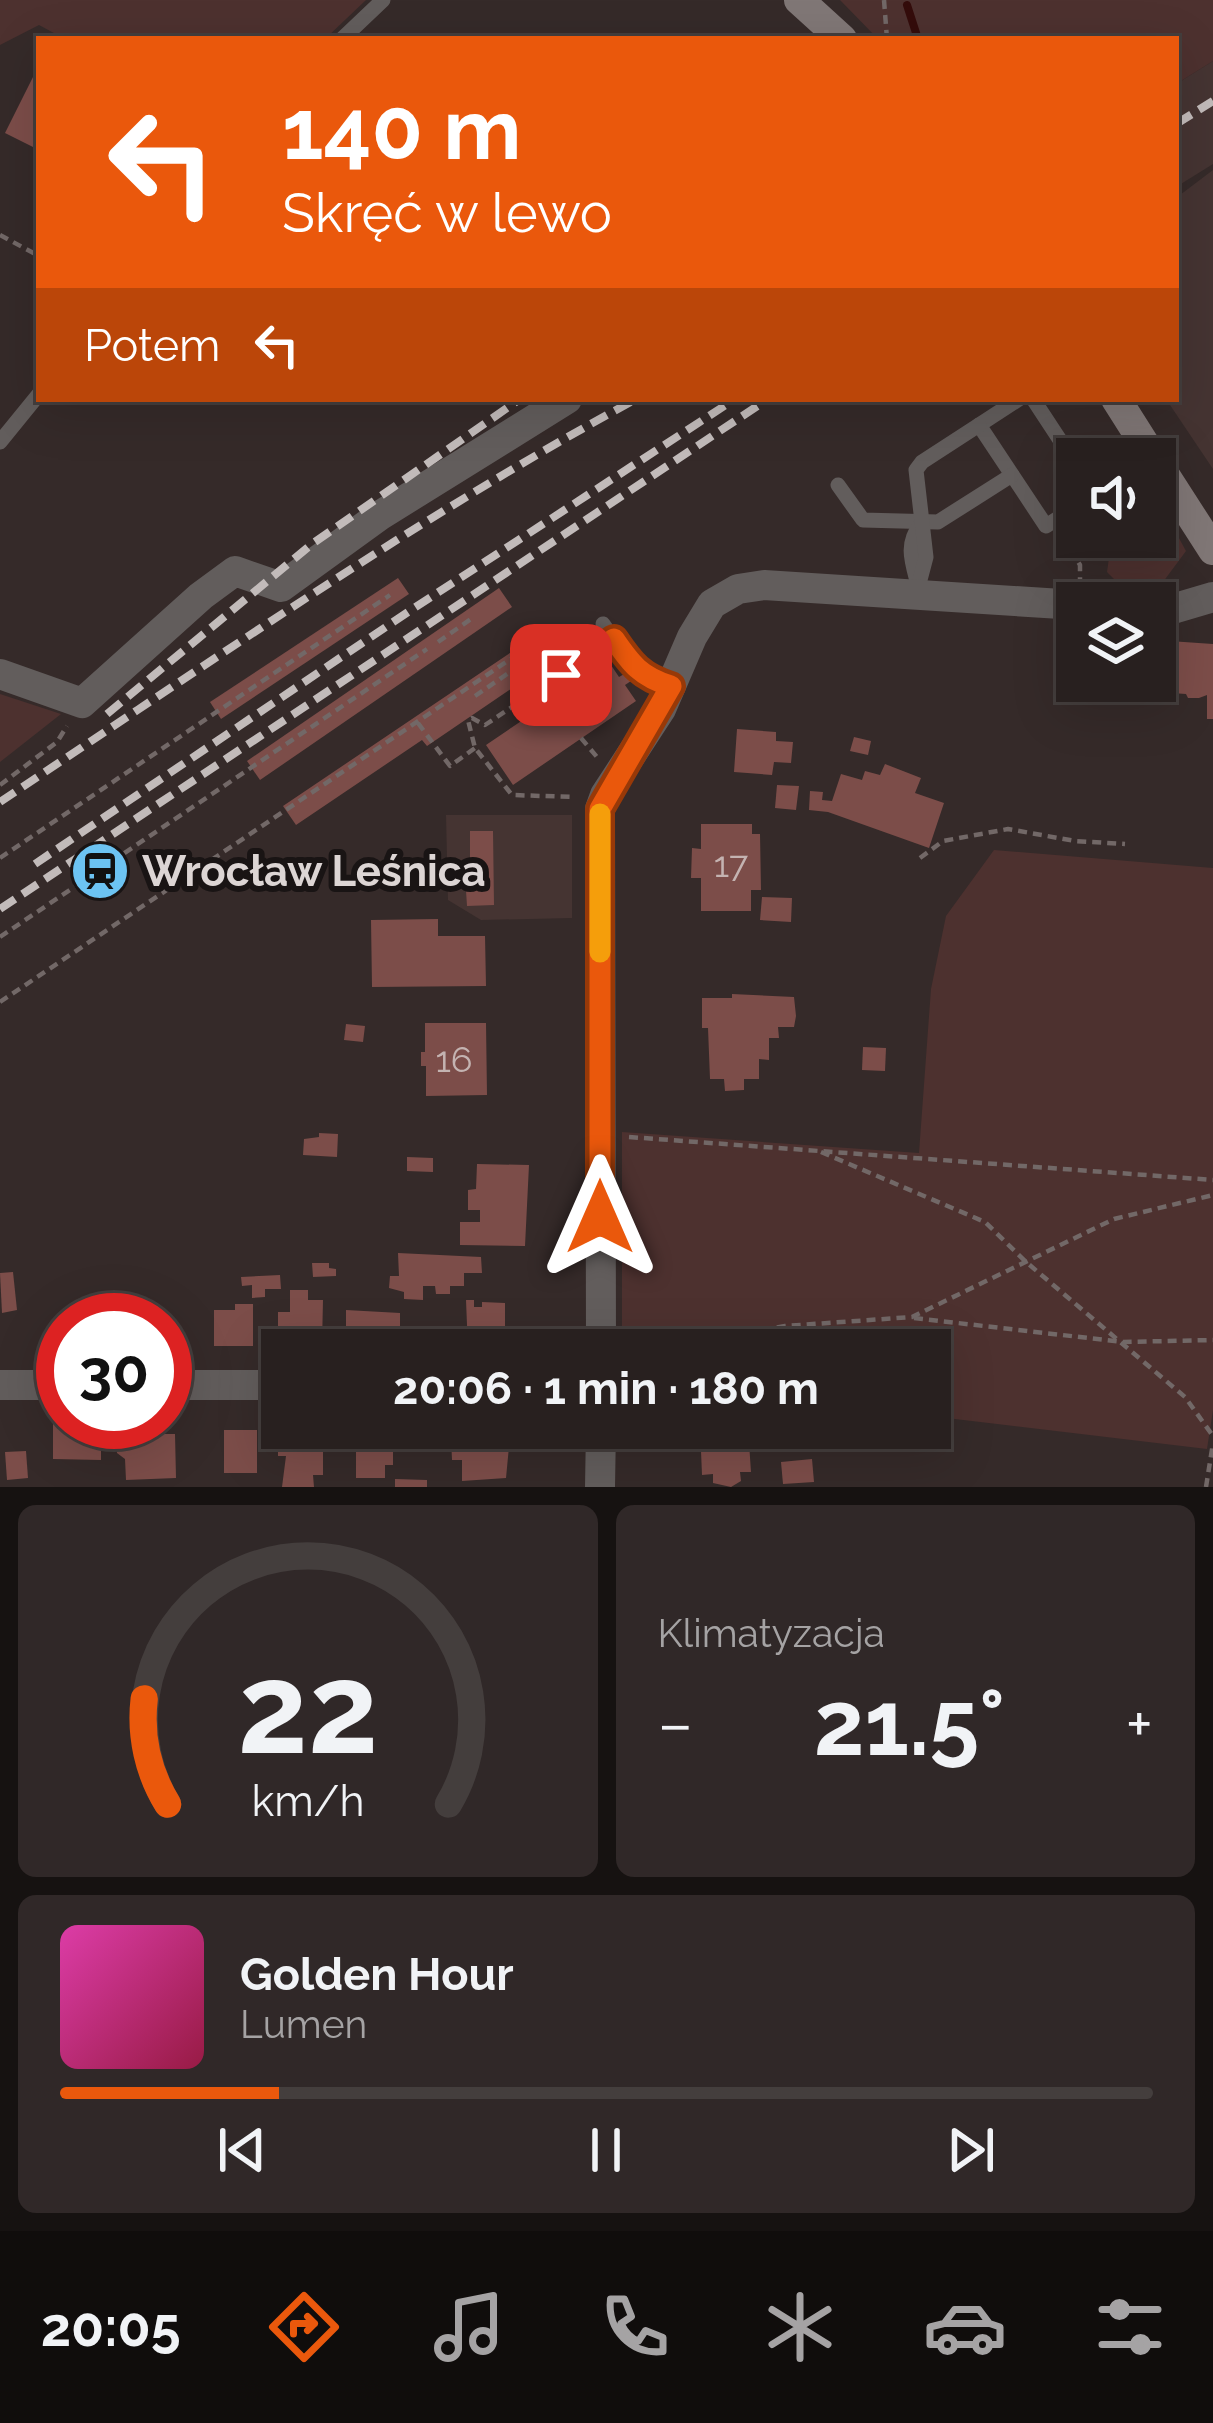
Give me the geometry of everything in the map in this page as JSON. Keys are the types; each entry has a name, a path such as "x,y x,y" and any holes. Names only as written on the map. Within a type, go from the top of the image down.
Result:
{"street":[{"path":"799,0 839,36"},
{"path":"0,674 82,703 235,571 281,587 379,516 562,402"},
{"path":"1118,402 1141,438"},
{"path":"1176,493 1213,550"},
{"path":"601,1329 600,809 712,604 738,589 764,585 917,588 1056,602"},
{"path":"1176,608 1213,597"},
{"path":"0,1385 36,1384"},
{"path":"192,1385 261,1385"},
{"path":"600,1487 601,1449"}],"lane":[{"path":"345,36 383,0"},
{"path":"0,442 36,398"},
{"path":"917,588 926,537 916,470 1014,402"},
{"path":"1035,402 1059,438"},
{"path":"979,425 1046,526 1056,519"},
{"path":"838,485 863,520 921,524 938,523 1012,475"},
{"path":"603,624 634,668 649,680 671,686"},
{"path":"561,675 614,639"}],"path":[{"path":"887,36 885,4 894,0"},
{"path":"0,235 36,254"},
{"path":"1052,522 1080,565 1080,582"},
{"path":"0,858 390,595"},
{"path":"438,642 471,619"},
{"path":"0,937 427,649"},
{"path":"0,1002 524,650 535,666"},
{"path":"475,696 530,658"},
{"path":"561,675 485,725 468,720 475,748 512,795 580,797"},
{"path":"0,785 57,742 82,703"},
{"path":"417,722 450,766 475,748"},
{"path":"581,738 587,747"},
{"path":"920,857 944,841 1009,829 1075,842 1125,844"},
{"path":"617,1136 1213,1180"},
{"path":"820,1151 985,1222 1123,1342 1185,1397 1213,1440 1206,1487"},
{"path":"912,1317 1114,1220 1213,1195"},
{"path":"769,1329 912,1317 1123,1342 1213,1340"}],"shaded area":[{"path":"0,0 366,0 328,36 59,36 39,25 0,45"},
{"path":"840,0 1213,0 1213,61 1179,82 1179,36 875,36"},
{"path":"1213,61 1213,164 1179,185 1179,82"},
{"path":"1213,170 1213,469 1168,402 1179,402 1179,196"},
{"path":"1176,533 1186,551 1163,582 1117,582 1107,572 1109,558 1176,558"},
{"path":"0,694 61,714 0,762"},
{"path":"446,815 572,815 572,918 481,920 448,900"},
{"path":"994,850 1213,868 1213,1410 1207,1449 951,1419 951,1329 622,1329 622,1132 919,1153 931,989 946,916"}],"building":[{"path":"34,75 36,148 5,133"},
{"path":"398,578 409,594 221,719 210,702"},
{"path":"499,588 512,607 260,780 247,761"},
{"path":"553,624 570,649 548,664 565,691 609,662 619,677 626,673 631,681 625,685 636,701 513,785 486,745 548,703 530,676 427,746 422,740 296,825 283,806"},
{"path":"1176,641 1213,644 1213,719 1207,719 1207,695 1188,698 1176,693"},
{"path":"737,729 776,732 776,741 793,742 791,763 774,762 772,775 734,772"},
{"path":"854,737 871,741 868,755 850,751"},
{"path":"885,764 921,778 915,793 944,803 929,848 828,812 809,810 810,791 823,792 822,800 832,801 841,774 862,780 865,771 880,775"},
{"path":"777,785 799,786 796,810 775,808"},
{"path":"701,824 752,824 752,834 760,834 761,890 751,890 751,911 701,911 701,878 691,878 692,848 701,849"},
{"path":"470,831 493,831 494,905 467,906 464,860 470,860"},
{"path":"762,897 792,898 791,922 760,920"},
{"path":"438,919 438,936 485,936 486,986 372,987 371,920"},
{"path":"732,994 794,997 796,1016 794,1027 778,1027 779,1038 769,1038 769,1060 759,1059 759,1079 744,1079 744,1090 725,1091 724,1079 710,1079 702,998 732,998"},
{"path":"425,1023 486,1023 487,1095 426,1096 426,1066 421,1066"},
{"path":"346,1024 365,1026 363,1042 344,1040"},
{"path":"863,1047 886,1048 885,1071 862,1070"},
{"path":"319,1133 338,1134 337,1157 303,1155 304,1139 319,1137"},
{"path":"407,1157 433,1158 433,1172 407,1171"},
{"path":"477,1164 529,1165 525,1246 460,1245 460,1222 480,1222 480,1210 468,1210 468,1190 476,1189"},
{"path":"398,1253 481,1257 482,1273 464,1273 464,1286 450,1286 450,1294 436,1294 435,1286 423,1286 423,1300 404,1299 404,1292 389,1288 390,1276 399,1276"},
{"path":"312,1263 329,1263 336,1276 313,1277"},
{"path":"13,1272 17,1310 2,1313 0,1273"},
{"path":"280,1275 281,1289 265,1289 265,1297 252,1298 252,1285 242,1286 241,1277"},
{"path":"290,1290 308,1290 308,1300 323,1300 322,1329 278,1329 278,1312 290,1312"},
{"path":"466,1300 474,1300 474,1307 482,1307 482,1302 505,1303 505,1329 467,1329"},
{"path":"235,1304 253,1304 253,1346 214,1346 214,1310 235,1310"},
{"path":"346,1310 400,1313 400,1329 346,1329"},
{"path":"224,1430 257,1430 257,1473 224,1473"},
{"path":"53,1449 101,1449 101,1460 53,1459"},
{"path":"116,1449 175,1449 176,1478 126,1480 125,1459"},
{"path":"278,1449 323,1449 323,1475 313,1475 314,1487 282,1487 286,1456 278,1456"},
{"path":"356,1449 393,1449 393,1465 385,1465 385,1478 356,1478"},
{"path":"452,1449 509,1449 506,1478 462,1481 462,1460 452,1460"},
{"path":"749,1449 751,1472 740,1472 741,1481 731,1487 713,1483 713,1474 702,1475 701,1451 691,1451"},
{"path":"26,1451 28,1478 7,1480 5,1452"},
{"path":"812,1459 814,1482 783,1484 781,1462"},
{"path":"395,1479 427,1480 427,1487 395,1487"}],"waterway":[{"path":"907,5 917,36"}],"railway":[{"path":"1179,122 1213,101"},
{"path":"107,714 312,544 516,402"},
{"path":"0,802 393,543 631,402"},
{"path":"35,864 730,402"},
{"path":"0,909 763,402"}],"slow traffic":[{"path":"600,814 600,952"}],"place":[{"name":"Wrocław Leśnica","path":"100,871"}],"route":[{"path":"561,675 614,639 634,668 649,680 671,686 600,809 600,1217"}]}
